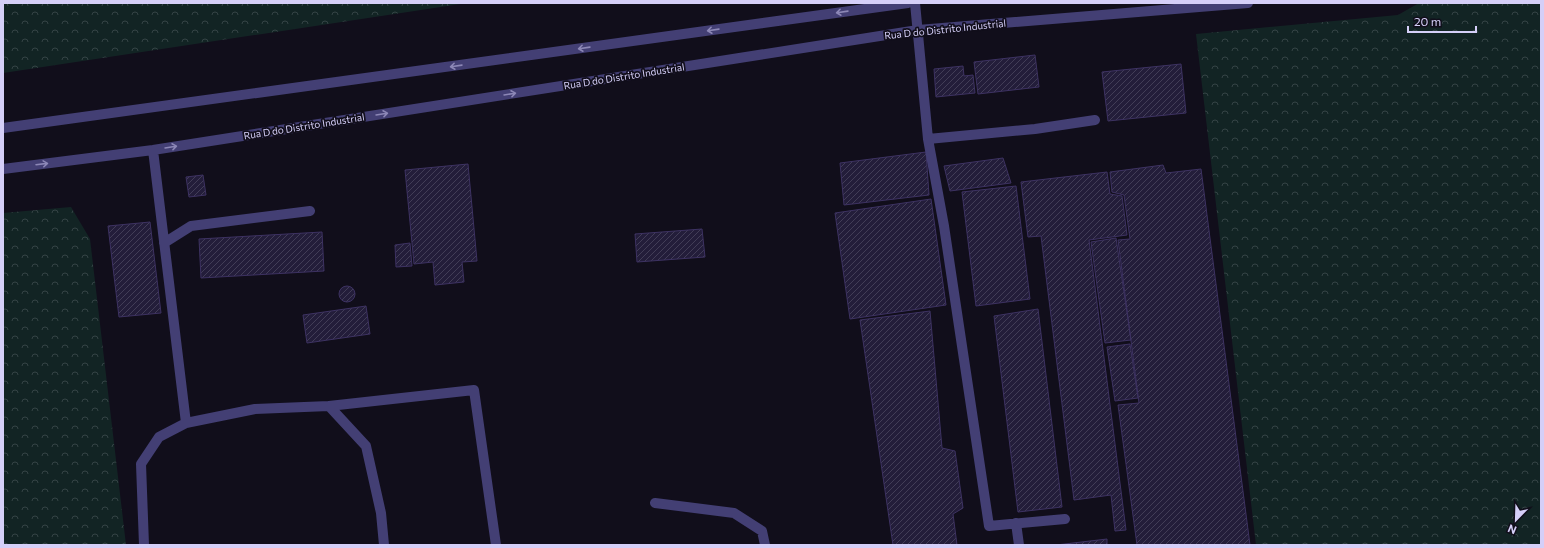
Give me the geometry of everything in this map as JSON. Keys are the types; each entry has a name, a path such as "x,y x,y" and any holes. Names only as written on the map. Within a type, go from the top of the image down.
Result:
{"street":[{"path":"3,128 908,3"},
{"path":"915,3 928,139 944,226 989,526 1065,519"},
{"name":"Rua D do Distrito Industrial","path":"3,169 153,150 918,30 1248,3"},
{"path":"928,139 1035,129 1095,120"},
{"path":"153,150 186,423"},
{"path":"164,243 191,226 310,211"},
{"path":"144,545 141,464 159,437 186,423 255,409 329,406 474,390 496,545"},
{"path":"329,406 366,446 381,513 384,545"},
{"path":"654,503 734,513 762,532 765,545"},
{"path":"1016,523 1019,545"}],"green space":[{"path":"3,3 467,3 3,73"},
{"path":"1419,3 1541,3 1541,545 1256,545 1196,34 1398,15"},
{"path":"71,207 90,239 126,545 3,545 3,213"}],"building":[{"path":"1035,55 1039,87 978,94 974,62"},
{"path":"1181,64 1186,113 1108,121 1102,72"},
{"path":"963,66 964,76 973,75 975,93 936,97 934,69"},
{"path":"926,152 929,195 844,205 840,163"},
{"path":"1003,158 1011,183 950,191 944,166"},
{"path":"468,164 477,261 462,262 464,282 435,285 433,262 414,264 405,170"},
{"path":"1163,165 1166,173 1201,169 1250,545 1137,545 1118,405 1139,403 1118,240 1130,239 1124,195 1112,192 1110,172"},
{"path":"1107,172 1110,194 1122,196 1127,235 1089,240 1126,530 1115,531 1111,495 1074,500 1041,236 1028,237 1021,182"},
{"path":"203,175 206,195 189,197 186,177"},
{"path":"1016,186 1030,299 976,306 962,192"},
{"path":"931,199 946,305 850,319 835,213"},
{"path":"150,222 161,313 119,317 108,226"},
{"path":"702,229 705,257 637,262 635,234"},
{"path":"322,232 324,271 201,278 199,239"},
{"path":"1116,238 1131,340 1105,343 1091,242"},
{"path":"410,243 412,266 396,267 395,245"},
{"path":"344,286 350,286 355,291 353,300 350,302 344,302 339,297 339,291"},
{"path":"366,306 370,334 307,343 303,315"},
{"path":"1038,309 1062,507 1018,512 994,316"},
{"path":"930,311 942,448 955,451 963,508 953,514 957,545 893,545 860,320"},
{"path":"1130,344 1138,398 1115,401 1107,347"},
{"path":"1107,539 1107,545 1056,545"}]}
